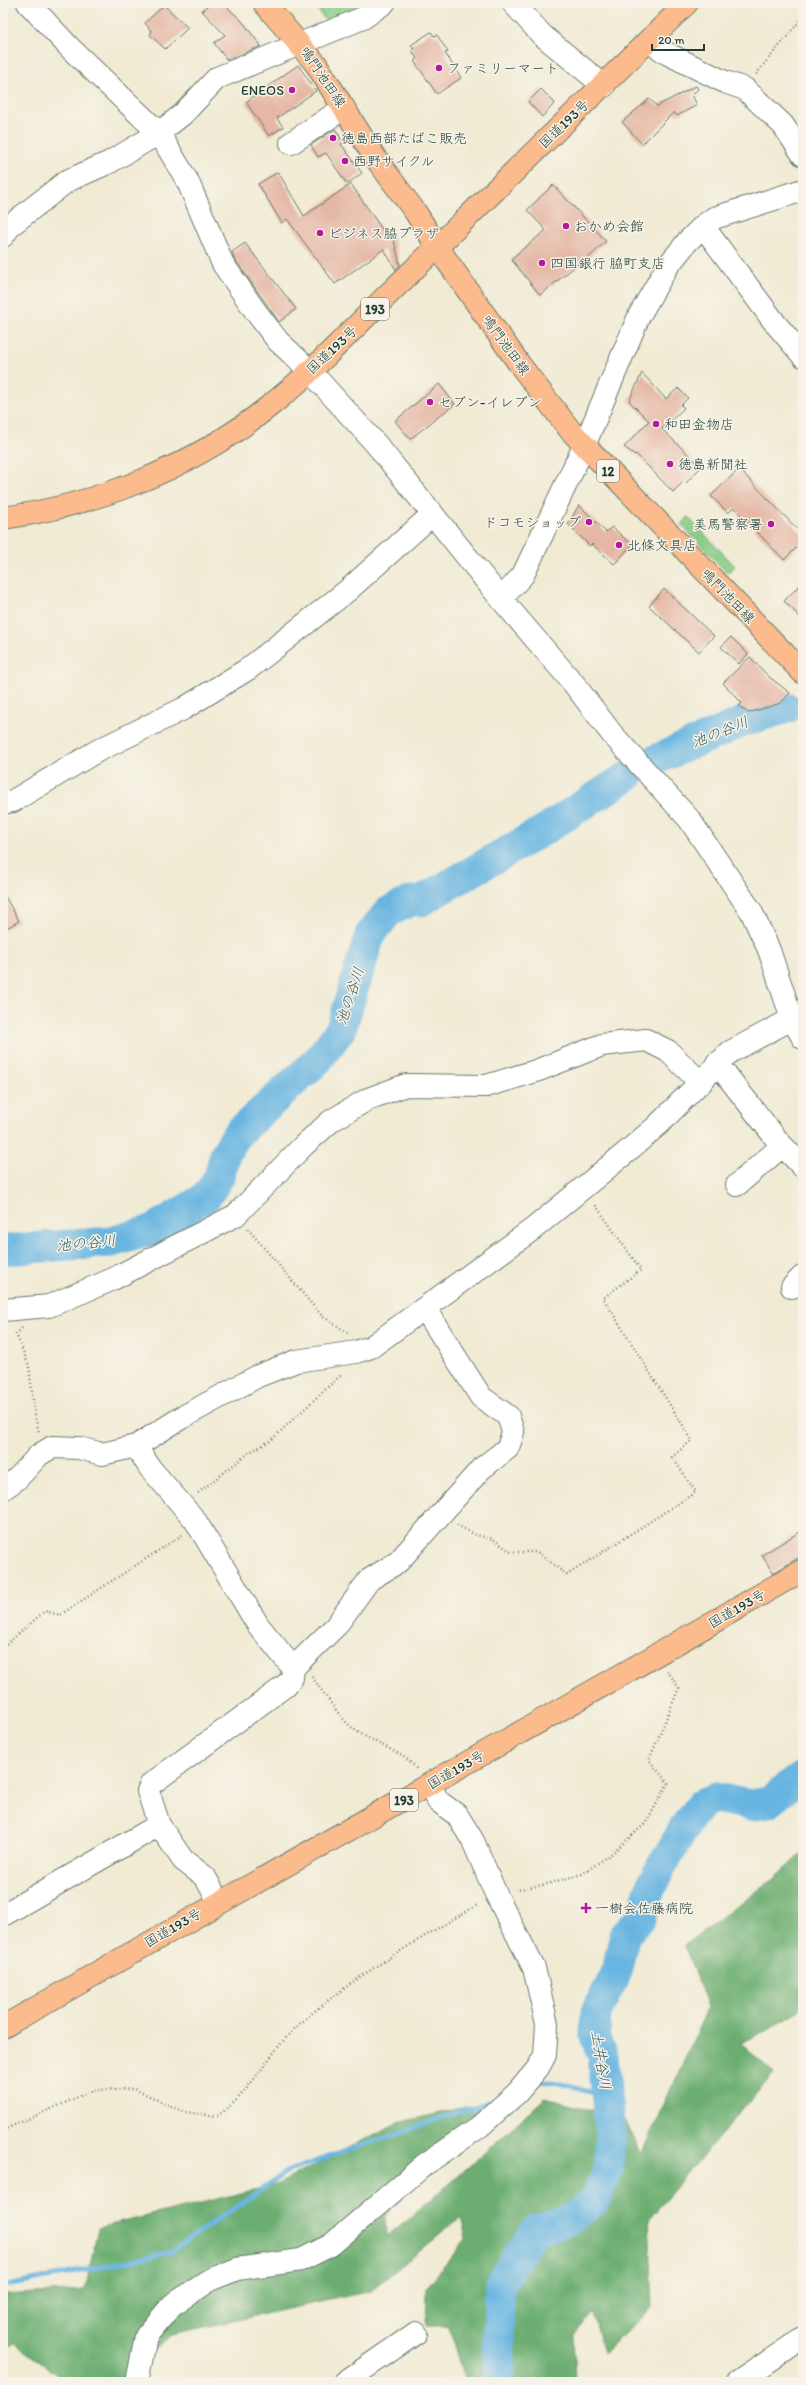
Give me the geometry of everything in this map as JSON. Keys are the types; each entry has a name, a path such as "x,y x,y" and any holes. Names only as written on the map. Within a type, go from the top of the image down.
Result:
{"main road":[{"name":"鳴門池田線","path":"264,3 301,44 438,248 520,365 584,446 803,673"},
{"name":"国道193号","path":"3,518 83,502 154,474 220,441 266,409 310,371 438,248 604,86 686,3"},
{"name":"国道193号","path":"3,2026 218,1902 428,1786 803,1570"}],"street":[{"path":"28,3 71,49 159,133 188,182 223,264 278,341 310,371 376,444 501,599 574,684 612,734 689,819 751,911 769,950 792,1019 803,1038"},
{"path":"3,236 10,226 67,181 110,162 159,133 183,114 217,78 363,18 384,3"},
{"path":"512,3 542,35 604,86"},
{"path":"648,41 668,54 725,82 745,89 783,125 803,155"},
{"path":"291,144 344,108"},
{"path":"501,599 523,575 584,446 639,316 667,267 687,242 703,226 714,218 803,190"},
{"path":"703,226 775,323 803,356"},
{"path":"3,803 12,801 97,751 184,709 248,669 347,591 433,514"},
{"path":"3,1489 17,1480 44,1452 52,1447 79,1448 102,1454 136,1446 181,1418 258,1376 296,1361 363,1350 371,1347 534,1229 658,1125 701,1083 717,1063 730,1052 792,1019"},
{"path":"3,1310 43,1306 111,1280 236,1215 303,1146 331,1121 368,1099 406,1085 486,1086 536,1072 602,1045 646,1040 668,1050 701,1083"},
{"path":"717,1063 782,1146 803,1167"},
{"path":"737,1185 782,1146"},
{"path":"218,1902 204,1877 183,1860 159,1825 148,1791 151,1784 285,1686 292,1678 297,1664 336,1626 368,1580 398,1562 481,1469 508,1448 513,1432 508,1416 481,1397 425,1309"},
{"path":"136,1446 150,1468 183,1504 198,1525 258,1625 297,1664"},
{"path":"137,2382 146,2336 172,2305 212,2279 237,2269 301,2260 331,2245 424,2165 479,2126 517,2093 536,2071 545,2055 547,2024 534,1968 496,1894 473,1842 457,1815 438,1801 428,1786"},
{"path":"3,1915 159,1825"},
{"path":"345,2382 416,2333"},
{"path":"738,2382 803,2338"}],"path":[{"path":"745,89 803,17"},
{"path":"442,1514 453,1523 476,1535 493,1539 511,1552 537,1552 567,1575 696,1492 672,1457 692,1440 603,1298 641,1270 583,1188"},
{"path":"236,1215 322,1316 348,1332 360,1342 363,1350"},
{"path":"43,1306 16,1334 29,1366 35,1416 44,1452"},
{"path":"183,1504 250,1452 270,1441 343,1373"},
{"path":"3,1647 45,1611 60,1615 198,1525"},
{"path":"3,2130 94,2090 134,2089 184,2112 217,2116 234,2105 269,2058 301,2022 340,1992 419,1940 496,1894 543,1885 582,1874 610,1855 646,1823 668,1783 649,1760 679,1688 657,1655"},
{"path":"297,1664 349,1725 382,1746 412,1761 428,1786"}],"green space":[{"path":"313,3 359,3 365,10 330,27"},
{"path":"688,517 735,566 727,573 681,524"},
{"path":"803,1852 803,2009 741,2044 774,2073 649,2219 653,2306 604,2353 593,2313 574,2335 576,2382 466,2382 449,2326 426,2326 427,2287 466,2239 461,2216 371,2291 172,2334 118,2382 68,2382 15,2344 3,2350 3,2295 85,2290 98,2228 278,2184 397,2123 488,2102 385,2216 386,2237 454,2180 545,2098 623,2118 641,2155 708,2007 684,1945 776,1877"}],"building":[{"path":"210,3 223,3 242,21 261,46 227,60 214,43 225,35 202,11"},
{"path":"164,5 188,28 165,49 150,35 152,32 145,23"},
{"path":"431,32 434,36 437,35 448,52 445,53 461,78 437,94 414,61 417,59 411,45"},
{"path":"298,65 316,91 277,118 283,127 269,136 246,102"},
{"path":"696,86 698,89 692,95 697,105 677,116 674,112 642,144 622,122 649,99 657,106"},
{"path":"541,89 555,103 542,117 528,102"},
{"path":"335,129 343,142 341,144 362,173 347,184 326,153 318,157 311,145"},
{"name":"ビジネス脇プラザ","path":"278,172 304,216 351,184 386,235 392,232 400,265 396,270 384,249 335,284 287,219 282,223 258,184"},
{"path":"553,185 606,241 580,266 578,264 540,295 511,259 546,230 527,210"},
{"path":"245,243 296,309 279,322 234,258 232,252"},
{"path":"642,373 666,399 678,388 688,398 681,405 684,408 662,429 701,467 685,484 683,482 673,492 636,454 635,455 624,447 649,421 629,401"},
{"path":"439,384 455,404 410,439 395,421"},
{"name":"美馬警察署","path":"739,469 803,535 803,541 784,560 734,508 728,513 711,496"},
{"path":"579,505 606,532 612,527 632,545 614,564 592,544 590,546 568,524"},
{"path":"803,582 803,620 784,601"},
{"path":"664,589 714,636 699,652 649,606"},
{"path":"731,637 748,654 739,664 721,647"},
{"path":"750,657 768,676 790,693 781,703 748,713 739,706 742,703 723,683"},
{"path":"3,893 19,921 3,930"},
{"path":"803,1530 803,1555 773,1573 762,1555"}],"waterway":[{"name":"池の谷川","path":"655,760 745,721 787,708"},
{"name":"池の谷川","path":"3,1250 111,1242 152,1230 206,1197 219,1177 225,1154 237,1134 318,1060 341,1029 370,935 388,912 411,901 421,901 544,830 628,776"},
{"name":"土井谷川","path":"500,2382 498,2344 500,2284 535,2230 568,2220 594,2202 608,2169 610,2135 603,2056 595,2036 596,2012 615,1976 625,1934 640,1919 653,1881 689,1820 702,1803 716,1798 750,1805 769,1802 803,1775"},
{"path":"535,2082 554,2082 606,2095"},
{"path":"3,2287 171,2252 288,2171 488,2102 497,2101"}],"place":[{"name":"ファミリーマート","path":"439,68"},
{"name":"ENEOS","path":"292,90"},
{"name":"徳島西部たばこ販売","path":"333,138"},
{"name":"西野サイクル","path":"345,161"},
{"name":"おかめ会館","path":"566,226"},
{"name":"ビジネス脇プラザ","path":"320,233"},
{"name":"四国銀行 脇町支店","path":"542,263"},
{"name":"セブン-イレブン","path":"430,402"},
{"name":"和田金物店","path":"656,424"},
{"name":"徳島新聞社","path":"670,464"},
{"name":"ドコモショップ","path":"589,522"},
{"name":"美馬警察署","path":"771,524"},
{"name":"北條文具店","path":"619,545"},
{"name":"一樹会佐藤病院","path":"586,1908"}]}
